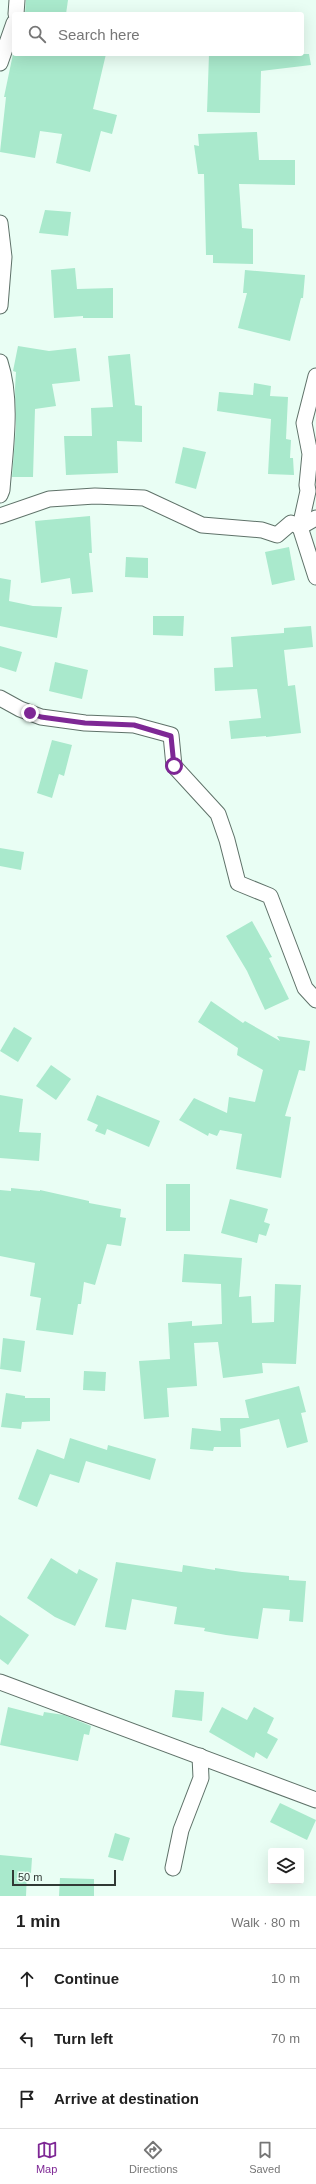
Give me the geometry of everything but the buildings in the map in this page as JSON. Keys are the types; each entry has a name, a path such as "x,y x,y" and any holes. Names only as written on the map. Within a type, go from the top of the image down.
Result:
{"street":[{"path":"16,12 17,0"},
{"path":"0,63 12,29"},
{"path":"0,223 4,257 0,306"},
{"path":"0,362 6,380 7,403 2,490 0,495"},
{"path":"316,376 304,423 310,454 307,485 308,491 300,526 316,577"},
{"path":"0,516 49,499 111,496 144,498 202,525 262,530 277,535 291,523 300,526 316,518"},
{"path":"0,698 20,709 41,717 85,723 134,725 171,736 174,766 218,814 227,840 238,883 270,896 305,988 316,1000"},
{"path":"0,1682 316,1800"},
{"path":"173,1868 181,1830 201,1778 200,1756"}],"route":[{"path":"30,713 41,717 85,723 134,725 171,736 174,766"}]}
